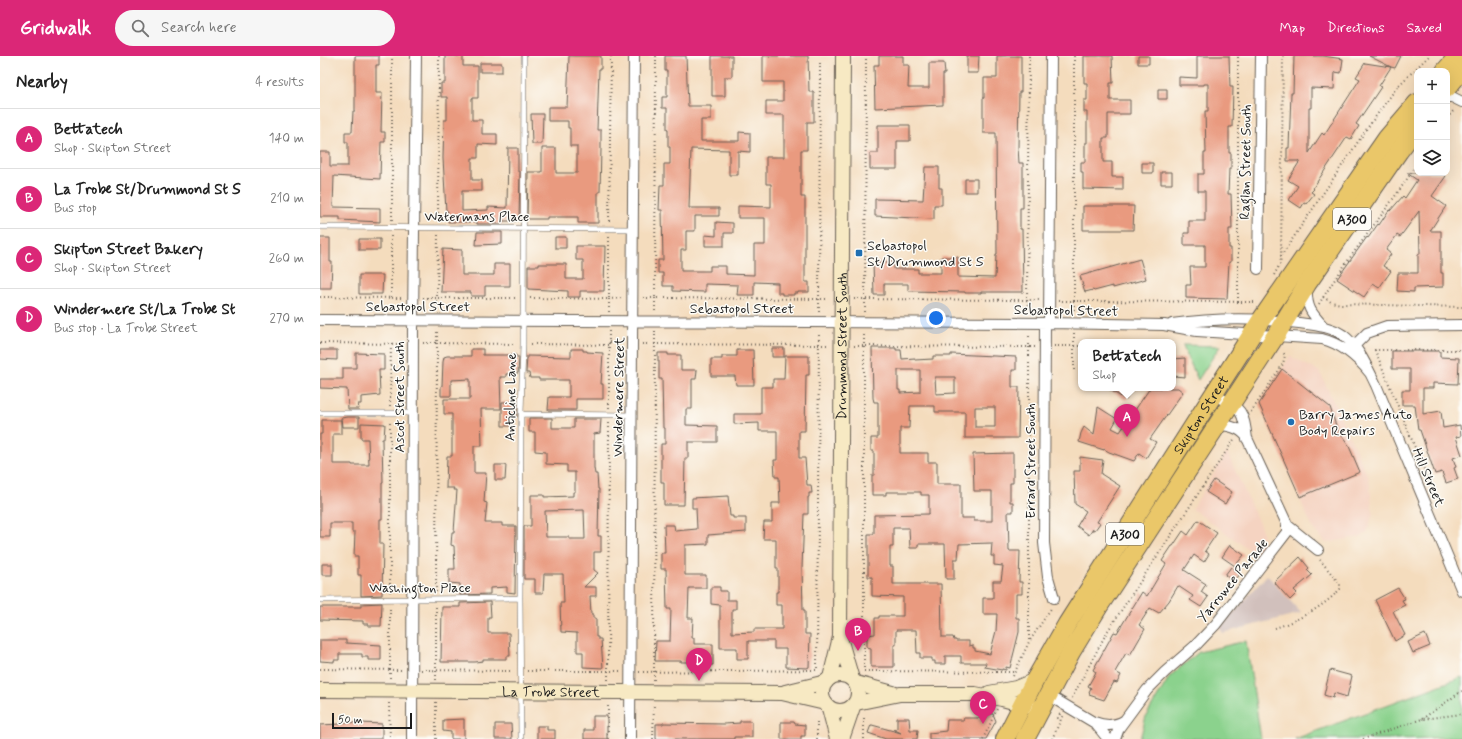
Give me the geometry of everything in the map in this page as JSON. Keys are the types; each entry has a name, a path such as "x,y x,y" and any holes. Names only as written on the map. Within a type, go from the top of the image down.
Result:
{"highway":[{"path":"1448,68 1458,56"},
{"path":"1450,84 1462,70"},
{"name":"Skipton Street","path":"1006,739 1035,680 1067,624 1257,327 1387,138 1416,104"},
{"name":"Skipton Street","path":"1025,739 1098,606 1216,425 1280,336 1307,284 1414,131"}],"main road":[{"name":"Drummond Street South","path":"828,680 840,637 843,56"},
{"name":"Drummond Street South","path":"840,637 854,681"},
{"path":"837,739 822,692 828,680 841,675 847,676 854,681 900,694"},
{"name":"La Trobe Street","path":"782,693 828,680"},
{"path":"1004,695 1035,680"},
{"path":"842,739 859,693 854,681"},
{"name":"La Trobe Street","path":"320,690 782,693 827,706"},
{"path":"827,706 834,711 841,712 847,711 854,705 900,694 1004,695 1023,704 1044,702"}],"street":[{"name":"Ascot Street South","path":"412,739 413,320 416,56"},
{"name":"Windermere Street","path":"630,739 630,527 633,344 634,56"},
{"name":"Errard Street South","path":"1051,56 1047,323 1044,347 1044,543 1053,602"},
{"name":"Raglan Street South","path":"1258,269 1261,56"},
{"path":"1450,97 1462,102"},
{"path":"1307,284 1309,309 1324,327"},
{"name":"Sebastopol Street","path":"320,320 1047,323 1164,325 1210,320 1257,327 1280,336 1322,340 1351,348"},
{"name":"Sebastopol Street","path":"1164,325 1197,331 1257,327 1280,336 1324,327 1338,332 1370,373"},
{"path":"1351,348 1367,333 1387,326 1462,325"},
{"name":"Hill Street","path":"1370,373 1462,592"},
{"path":"1214,395 1231,403 1241,411 1242,427 1287,525 1318,550"},
{"path":"1216,425 1242,427"},
{"name":"Yarrowee Parade","path":"1115,739 1118,731 1152,685 1196,645 1225,612 1284,537 1287,532 1287,525"},
{"name":"Yarrowee Parade","path":"1044,702 1068,706 1092,721 1100,728 1108,739"},
{"name":"Yarrowee Parade","path":"1092,721 1102,725 1112,725 1122,722 1128,717"}],"lane":[{"name":"Anticline Lane","path":"521,739 520,598 524,56"},
{"name":"Watermans Place","path":"320,227 633,229"},
{"path":"320,413 413,413"},
{"path":"521,414 632,415"},
{"name":"Washington Place","path":"320,600 520,598"}],"path":[{"path":"320,297 391,297 392,56"},
{"path":"437,298 439,56"},
{"path":"608,739 609,229 611,56"},
{"path":"654,672 656,56"},
{"path":"320,669 654,672 817,670 820,56"},
{"path":"866,56 864,671 1014,672"},
{"path":"609,298 1027,300 1029,56"},
{"path":"1074,56 1074,301 1256,302"},
{"path":"1238,56 1238,302"},
{"path":"1283,56 1281,257 1366,130 1397,87 1430,56"},
{"path":"1316,307 1399,192 1414,169"},
{"path":"1323,296 1332,302 1351,304 1462,306"},
{"path":"1052,739 1107,632 1283,364 1285,355 1280,336"},
{"path":"609,342 655,345 1078,346"},
{"path":"320,343 391,344 390,739"},
{"path":"436,739 437,343"},
{"path":"1074,346 1074,370"},
{"path":"1029,347 1029,642"},
{"path":"1430,485 1375,350 1462,350"},
{"path":"1276,628 1302,617 1327,601 1340,590 1340,584 1320,560 1318,550"},
{"path":"983,739 1029,642 1053,602"},
{"path":"1422,719 1462,691"},
{"path":"1363,739 1422,719 1462,714"},
{"path":"864,717 864,739"},
{"path":"817,719 817,739"}],"shaded area":[{"path":"1290,356 1320,372 1369,478 1373,513 1367,533 1359,537 1326,543 1311,525 1259,404"},
{"path":"1227,452 1262,530 1263,543 1258,556 1192,509"},
{"path":"1267,575 1301,613 1223,633 1220,628"}],"green space":[{"path":"1183,345 1220,346 1198,380 1184,349"},
{"path":"1246,641 1261,739 1140,739 1146,716 1170,676 1199,652"},
{"path":"1462,677 1462,737 1398,739 1295,739"}],"building":[{"path":"355,56 379,56 379,65 376,65 376,93 382,93 381,132 385,132 385,142 381,142 380,179 334,176 333,207 380,208 380,222 340,220 340,217 320,217 320,152 330,152 330,166 348,166 348,142 345,142 345,132 352,132 353,111 355,111"},
{"path":"445,56 463,56 463,66 478,66 478,98 472,98 472,120 482,120 482,134 497,134 497,145 478,144 478,158 472,158 472,180 482,180 482,191 462,191 462,211 488,210 488,207 507,208 508,148 518,148 518,172 520,172 519,219 517,219 517,221 502,221 502,224 448,222 443,158 444,120 447,120 447,97 441,97 441,83 445,83"},
{"path":"569,56 601,56 601,69 599,69 597,130 601,130 598,223 578,223 578,217 547,217 547,219 527,219 528,172 542,172 542,148 556,148 556,173 577,173 577,146 570,146 570,128 568,128 568,121 548,121 548,107 567,107"},
{"path":"665,56 686,56 688,106 711,106 711,120 701,120 701,141 739,141 739,132 750,133 750,152 738,151 738,175 729,175 729,150 691,149 689,208 719,208 719,216 695,216 695,231 686,231 686,250 681,250 681,271 710,271 710,266 726,266 726,274 754,275 754,245 765,245 765,218 738,218 738,206 771,207 771,184 766,184 766,157 784,157 784,115 766,115 766,101 783,101 783,82 763,82 763,56 808,56 809,92 814,92 814,122 807,122 807,150 801,150 801,197 805,197 805,282 809,282 809,292 798,292 794,293 794,295 782,295 782,293 778,293 778,283 754,282 754,295 737,295 738,285 705,284 705,292 673,291 673,286 663,286 663,273 658,273 658,260 663,260 662,210 659,210 660,185 664,185 664,164 670,164 667,108 662,108 662,97 667,97 667,71 665,71"},
{"path":"712,56 732,56 732,77 725,77 725,96 712,96"},
{"path":"879,56 903,56 903,65 909,65 908,88 929,88 929,63 944,63 945,74 943,74 943,105 875,108 874,65 879,65"},
{"path":"967,56 979,56 978,73 967,73"},
{"path":"997,56 1021,56 1018,147 1019,163 1023,163 1023,208 1020,208 1020,229 1022,229 1023,292 965,293 908,291 908,284 884,284 884,295 874,295 873,262 894,262 894,269 918,269 918,273 941,273 941,257 958,257 958,277 995,278 997,254 996,133 983,133 983,98 984,78 997,78"},
{"path":"1084,56 1112,56 1113,83 1110,83 1110,100 1130,100 1130,114 1108,114 1108,138 1103,138 1103,162 1112,162 1112,177 1123,177 1123,190 1083,189 1083,172 1081,172 1081,162 1085,162 1085,143 1087,143 1087,112 1084,112 1084,100 1087,100 1087,83 1084,83"},
{"path":"1138,56 1149,56 1149,64 1138,64"},
{"path":"1197,56 1229,56 1230,87 1233,87 1232,127 1229,127 1229,153 1231,153 1231,169 1229,169 1228,194 1231,194 1232,229 1229,229 1231,262 1229,262 1227,299 1186,298 1186,285 1191,285 1190,267 1205,267 1205,245 1184,245 1184,233 1189,233 1189,221 1205,221 1205,191 1198,191 1198,174 1204,174 1204,153 1206,153 1205,111 1208,111 1208,84 1179,85 1179,77 1197,78"},
{"path":"1294,56 1323,56 1343,59 1341,73 1335,72 1334,89 1311,88 1311,108 1309,108 1309,153 1322,133 1324,135 1360,79 1356,77 1365,63 1391,67 1379,86 1381,87 1356,124 1359,126 1351,139 1347,137 1313,188 1314,189 1311,192 1314,194 1306,204 1304,203 1301,208 1289,200 1298,186 1288,180 1300,161 1287,161 1287,148 1289,148 1291,93 1293,93"},
{"path":"1369,56 1401,56 1395,68"},
{"path":"480,63 502,63 502,72 480,72"},
{"path":"1158,89 1167,89 1167,99 1158,99"},
{"path":"531,114 543,114 542,144 532,144"},
{"path":"878,125 910,125 910,141 897,141 897,169 870,169 870,153 878,153"},
{"path":"1142,163 1153,163 1153,173 1142,173"},
{"path":"925,167 939,167 939,188 942,188 942,205 934,205 934,219 875,216 875,199 923,200"},
{"path":"1161,172 1172,172 1172,184 1161,184"},
{"path":"1407,173 1414,173 1414,176 1446,176 1432,196 1446,206 1430,231 1441,231 1441,273 1443,273 1443,287 1414,288 1414,292 1397,291 1398,273 1418,273 1418,254 1420,254 1419,211 1400,237 1397,235 1386,250 1391,254 1383,266 1391,271 1379,288 1373,284 1364,297 1337,279 1367,237 1368,238 1378,224 1379,225 1389,210 1390,211 1403,196 1405,198 1417,180"},
{"path":"965,179 977,179 977,192 965,192"},
{"path":"1083,206 1134,206 1133,230 1083,230"},
{"path":"716,222 733,223 733,233 724,233 724,246 705,246 705,235 716,236"},
{"path":"477,232 502,232 502,244 476,245"},
{"path":"555,237 566,237 566,248 555,248"},
{"path":"320,238 330,238 330,262 332,262 331,288 320,288"},
{"path":"359,239 380,239 380,250 359,250"},
{"path":"576,246 605,246 604,291 580,291 580,297 568,297 568,291 528,289 528,266 539,266 539,264 566,264 566,279 583,279 583,260 576,260"},
{"path":"443,249 462,250 462,275 494,275 494,264 510,264 510,286 485,286 485,296 471,296 471,292 441,292"},
{"path":"1140,259 1146,279 1113,288 1113,286 1085,292 1080,276"},
{"path":"359,275 383,275 382,294 359,294"},
{"path":"772,348 784,348 784,357 772,357"},
{"path":"872,348 896,348 896,350 901,350 902,359 915,358 915,360 933,359 933,356 951,356 951,354 1016,357 1016,370 1012,370 1012,387 1019,387 1018,438 965,438 965,412 935,412 935,406 910,406 909,428 900,428 900,453 928,453 928,462 937,462 937,484 961,484 961,518 974,518 974,521 992,521 992,491 974,491 973,454 1013,453 1013,483 1010,483 1010,502 1013,502 1013,512 1008,512 1009,551 1020,551 1019,582 1022,582 1022,594 1016,594 1016,618 1019,618 1019,632 1010,668 1006,667 1006,670 985,667 986,663 961,663 961,656 945,656 945,664 935,664 935,661 932,661 932,658 920,658 920,653 917,653 916,630 896,630 894,667 871,667 871,648 867,647 867,635 875,634 875,618 879,618 879,616 903,616 903,597 872,596 872,577 868,577 868,534 874,534 874,515 929,514 929,495 921,495 921,492 886,492 886,495 872,495 874,451 871,451 871,438 878,438 878,402 874,402","holes":["898,370 920,370 920,392 900,393 900,390 898,390","935,377 955,377 955,393 936,394","975,407 995,407 995,427 975,427","893,528 909,528 910,548 918,548 918,544 945,544 946,579 954,579 954,559 958,559 959,544 992,543 991,556 994,556 994,565 1003,566 1001,581 993,581 993,598 983,598 983,614 997,614 996,631 990,654 975,651 973,645 969,646 969,641 956,641 953,637 942,637 941,584 893,584 893,566 890,566 890,547 893,547"]},
{"path":"471,349 483,349 483,355 516,355 516,357 519,357 518,373 506,374 506,377 500,377 501,409 481,409 482,446 474,446 474,473 486,473 484,502 487,503 485,523 502,523 502,526 516,526 515,593 507,592 507,587 490,588 490,594 460,595 460,584 449,583 449,569 455,569 454,546 451,545 452,532 454,532 457,490 453,490 454,488 446,488 447,456 452,456 452,414 444,414 444,399 470,399 470,379 451,380 451,396 441,396 443,362 444,357 447,356 471,356"},
{"path":"571,349 583,349 583,351 587,352 603,353 601,384 603,384 603,399 576,399 576,410 548,410 549,397 569,397 569,380 539,380 539,378 530,378 529,373 526,373 527,356 571,357"},
{"path":"320,350 337,350 337,360 320,359"},
{"path":"737,350 753,350 754,385 736,385 735,376 711,376 711,359 722,359 722,356 737,356"},
{"path":"1392,351 1440,351 1440,357 1459,358 1458,384 1433,383 1433,388 1423,388 1423,414 1441,411 1443,428 1460,425 1461,436 1456,437 1462,455 1453,458 1456,467 1454,468 1458,479 1446,483 1442,472 1435,474 1420,430 1418,430 1415,405 1402,405 1402,390 1410,390 1410,369 1392,369"},
{"path":"356,353 384,354 384,370 379,370 380,395 361,397 361,404 358,404 359,409 348,409 347,389 320,388 320,379 343,379 343,368 356,368"},
{"path":"658,353 681,355 681,370 697,370 696,379 692,379 692,409 686,409 686,425 717,426 717,442 688,442 688,458 685,458 684,505 664,505 664,482 661,482 661,444 665,444 665,428 663,428 662,379 659,379"},
{"path":"785,356 809,356 809,375 806,375 805,431 799,431 799,458 805,458 807,485 811,485 812,493 809,493 808,497 808,514 804,514 802,568 805,634 810,634 809,667 807,668 786,667 786,649 774,649 774,641 748,641 748,659 737,659 737,648 720,648 720,605 711,604 711,587 720,587 720,591 727,591 727,600 736,600 736,609 732,609 732,633 754,632 754,629 782,629 782,605 776,605 776,592 778,592 778,568 776,568 776,539 763,539 764,522 772,522 772,503 780,503 779,477 775,477 774,460 777,460 777,431 759,431 759,423 734,424 734,414 761,414 761,387 773,387 773,379 784,379"},
{"path":"1185,358 1185,377 1176,376 1176,359"},
{"path":"1282,369 1330,407 1337,429 1348,444 1360,472 1300,497 1259,404"},
{"path":"1176,388 1178,388 1183,392 1150,439 1156,442 1146,458 1139,453 1134,461 1104,449 1079,442 1084,427 1094,435 1098,407 1117,419 1112,428 1120,432 1148,391 1176,391"},
{"path":"1112,391 1131,391 1126,400"},
{"path":"502,402 517,402 517,417 513,417 513,426 502,426"},
{"path":"359,417 359,427 342,427 341,418"},
{"path":"529,418 552,418 552,428 574,428 574,419 601,419 600,433 594,434 594,468 595,474 597,474 599,489 598,536 601,536 601,552 594,552 594,570 598,573 584,587 596,587 596,596 590,596 591,614 593,614 593,618 596,618 596,637 601,639 603,668 583,667 583,652 577,652 577,633 561,632 560,603 564,603 563,574 544,574 543,593 535,593 535,579 524,579 524,526 531,526 531,495 544,495 544,497 573,496 573,492 575,492 575,472 567,472 567,465 546,464 546,452 535,451 535,432 529,432","holes":["584,510 585,539 546,537 545,511"]},
{"path":"322,420 341,420 341,434 333,434 333,464 369,465 368,439 361,439 361,423 385,424 384,439 382,439 383,483 382,519 380,519 380,544 383,544 382,595 361,596 361,575 358,575 358,556 354,556 355,532 352,532 352,523 330,523 330,537 320,537 320,434 322,434"},
{"path":"1080,457 1103,460 1101,474 1120,486 1097,522 1100,523 1089,535 1077,526 1086,511 1075,504 1074,471 1080,471"},
{"path":"495,465 506,465 505,480 495,480"},
{"path":"1214,480 1232,492 1225,504 1206,492"},
{"path":"728,496 730,516 733,516 733,518 746,518 746,532 708,535 708,544 685,545 685,575 706,575 706,588 689,588 688,618 693,618 692,638 694,638 694,644 713,644 713,665 698,665 698,662 655,661 656,641 670,641 671,609 667,609 666,569 661,569 661,553 665,553 664,525 674,525 675,531 697,529 696,508 692,508 692,498"},
{"path":"1198,520 1217,533 1205,551 1209,554 1204,562 1194,555 1184,570 1206,584 1201,592 1208,597 1201,607 1190,600 1193,596 1178,586 1169,601 1159,613 1150,608 1139,625 1145,629 1130,655 1126,653 1115,672 1121,675 1117,683 1114,682 1104,700 1089,695 1091,688 1088,686 1096,672 1093,670 1114,632 1117,633 1142,592 1147,596 1166,564 1162,561 1183,531 1188,535"},
{"path":"1230,545 1244,555 1235,566 1222,557"},
{"path":"1300,557 1309,568 1307,570 1312,575 1294,590 1297,593 1290,600 1274,582"},
{"path":"322,564 332,564 332,575 322,575"},
{"path":"1231,567 1240,574 1234,582 1225,575"},
{"path":"1398,588 1405,599 1402,600 1405,605 1393,611 1405,635 1395,641 1375,600"},
{"path":"490,602 491,617 488,617 488,633 509,633 510,656 506,656 506,659 483,659 483,661 475,662 441,662 442,607 460,607 460,603"},
{"path":"382,603 381,626 368,626 368,624 363,624 363,621 320,620 320,607 361,607 361,604"},
{"path":"1425,634 1430,646 1413,653 1408,642"},
{"path":"320,640 346,640 346,643 381,645 381,660 368,660 368,657 362,657 362,654 339,654 339,660 334,660 334,662 320,661"},
{"path":"1330,670 1352,676 1347,697 1334,693 1333,698 1324,695"},
{"path":"984,713 993,714 996,721 986,739 929,739 929,733 946,731 947,720 984,718"},
{"path":"593,716 607,716 607,739 584,739 584,730 593,730"},
{"path":"897,718 909,718 910,730 918,730 917,739 886,739 868,733 872,725 901,733 893,729 897,729"},
{"path":"464,719 464,739 451,739 451,732 443,731 443,720"},
{"path":"740,721 752,721 752,737 734,737 734,739 656,739 656,724 724,724 740,723"},
{"path":"341,722 382,724 382,739 320,739 320,725 341,724"},
{"path":"781,722 794,722 795,724 805,725 805,736 801,736 801,739 781,739"},
{"path":"495,724 511,724 512,739 495,739"},
{"path":"537,726 547,726 547,730 555,730 555,739 537,739"}],"place":[{"name":"Sebastopol St/Drummond St S","path":"859,253"},
{"name":"Barry James Auto Body Repairs","path":"1291,422"},
{"name":"Bettatech","path":"1127,437"},
{"name":"La Trobe St/Drummond St S","path":"858,651"},
{"name":"Windermere St/La Trobe St","path":"699,681"},
{"name":"Skipton Street Bakery","path":"983,724"}]}
